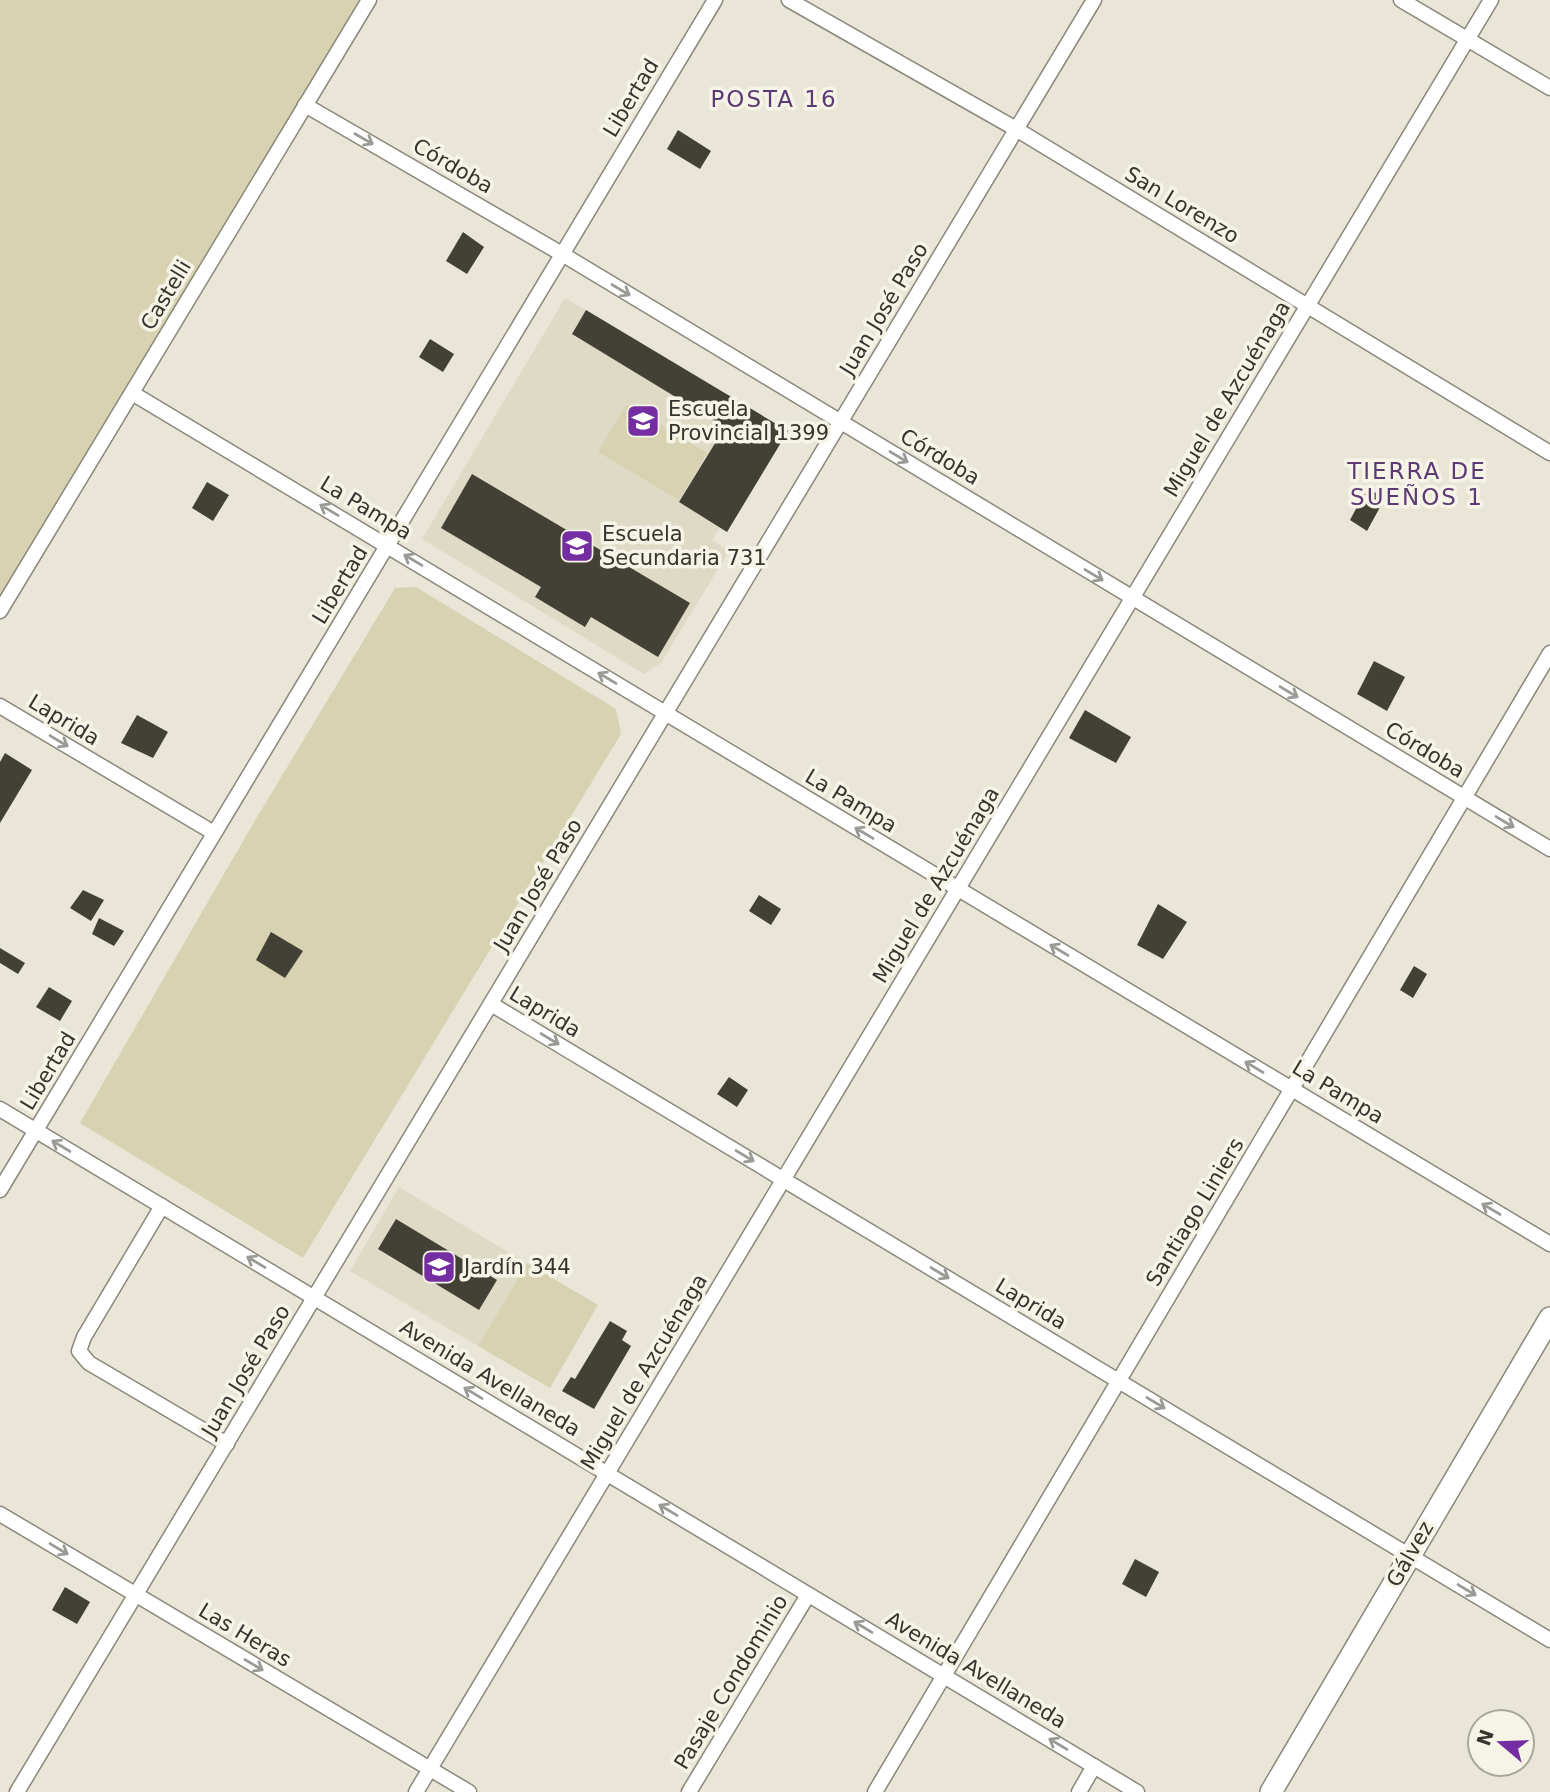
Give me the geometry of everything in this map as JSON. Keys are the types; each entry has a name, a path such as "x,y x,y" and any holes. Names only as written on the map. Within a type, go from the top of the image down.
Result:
{"main road":[{"name":"Gálvez","path":"1271,1792 1550,1318"}],"street":[{"name":"Castelli","path":"0,611 369,0"},
{"name":"Libertad","path":"0,1190 715,0"},
{"name":"San Lorenzo","path":"789,0 1016,129 1550,453"},
{"name":"Juan José Paso","path":"17,1792 1094,0"},
{"path":"1401,0 1550,88"},
{"name":"Miguel de Azcuénaga","path":"416,1792 1491,0"},
{"name":"Córdoba","path":"305,105 562,254 1550,849"},
{"name":"La Pampa","path":"132,393 1550,1244"},
{"name":"Santiago Liniers","path":"875,1792 1550,653"},
{"name":"Laprida","path":"0,706 214,833"},
{"name":"Laprida","path":"491,1003 1550,1640"},
{"name":"Avenida Avellaneda","path":"0,1109 1137,1792"},
{"path":"162,1206 84,1336 79,1350 89,1363 227,1444"},
{"name":"Las Heras","path":"0,1514 469,1792"},
{"name":"Pasaje Condominio","path":"689,1792 808,1595"},
{"path":"1079,1792 1094,1766"}],"shaded area":[{"path":"0,0 369,0 0,611"},
{"path":"565,298 788,431 727,532 720,527 712,540 729,551 661,663 644,674 422,539"},
{"path":"626,405 707,453 679,500 598,452"},
{"path":"416,587 616,709 621,734 303,1258 80,1123 250,829 395,588"},
{"name":"Jardín 344","path":"399,1187 527,1263 478,1346 350,1271"},
{"path":"527,1263 598,1305 550,1388 478,1346"}],"building":[{"path":"678,130 711,151 700,169 667,149"},
{"path":"463,232 484,247 467,274 446,261"},
{"path":"586,310 788,431 727,532 679,502 725,427 572,334"},
{"path":"430,339 454,354 443,372 419,357"},
{"path":"472,474 690,603 658,657 591,617 585,627 535,597 541,587 441,528"},
{"path":"207,482 229,495 213,521 192,508"},
{"path":"1367,488 1385,498 1367,531 1350,520"},
{"path":"1374,661 1405,677 1387,711 1357,694"},
{"path":"1085,710 1131,737 1116,763 1069,738"},
{"path":"137,715 168,732 153,758 121,743"},
{"path":"5,753 32,770 0,823 0,762"},
{"path":"83,890 104,900 91,921 70,908"},
{"path":"759,895 781,909 771,925 749,911"},
{"path":"1158,904 1187,922 1163,959 1137,945"},
{"path":"99,918 124,931 114,946 92,934"},
{"path":"271,932 303,951 285,978 256,960"},
{"path":"0,948 25,963 18,974 0,963"},
{"path":"1414,966 1427,974 1413,998 1400,990"},
{"path":"49,987 72,1001 60,1021 36,1007"},
{"path":"729,1077 748,1090 737,1107 717,1094"},
{"path":"396,1219 497,1280 479,1310 378,1249"},
{"path":"610,1321 627,1331 622,1340 631,1346 594,1409 562,1391 571,1377 575,1379"},
{"path":"1135,1559 1159,1572 1146,1597 1122,1584"},
{"path":"65,1587 90,1602 77,1624 52,1610"}],"place":[{"name":"Escuela Provincial 1399","path":"643,421"},
{"name":"Escuela Secundaria 731","path":"577,546"},
{"name":"Jardín 344","path":"439,1267"}],"district":[{"name":"POSTA 16","path":"774,99"},
{"name":"TIERRA DE SUEÑOS 1","path":"1417,484"}]}
